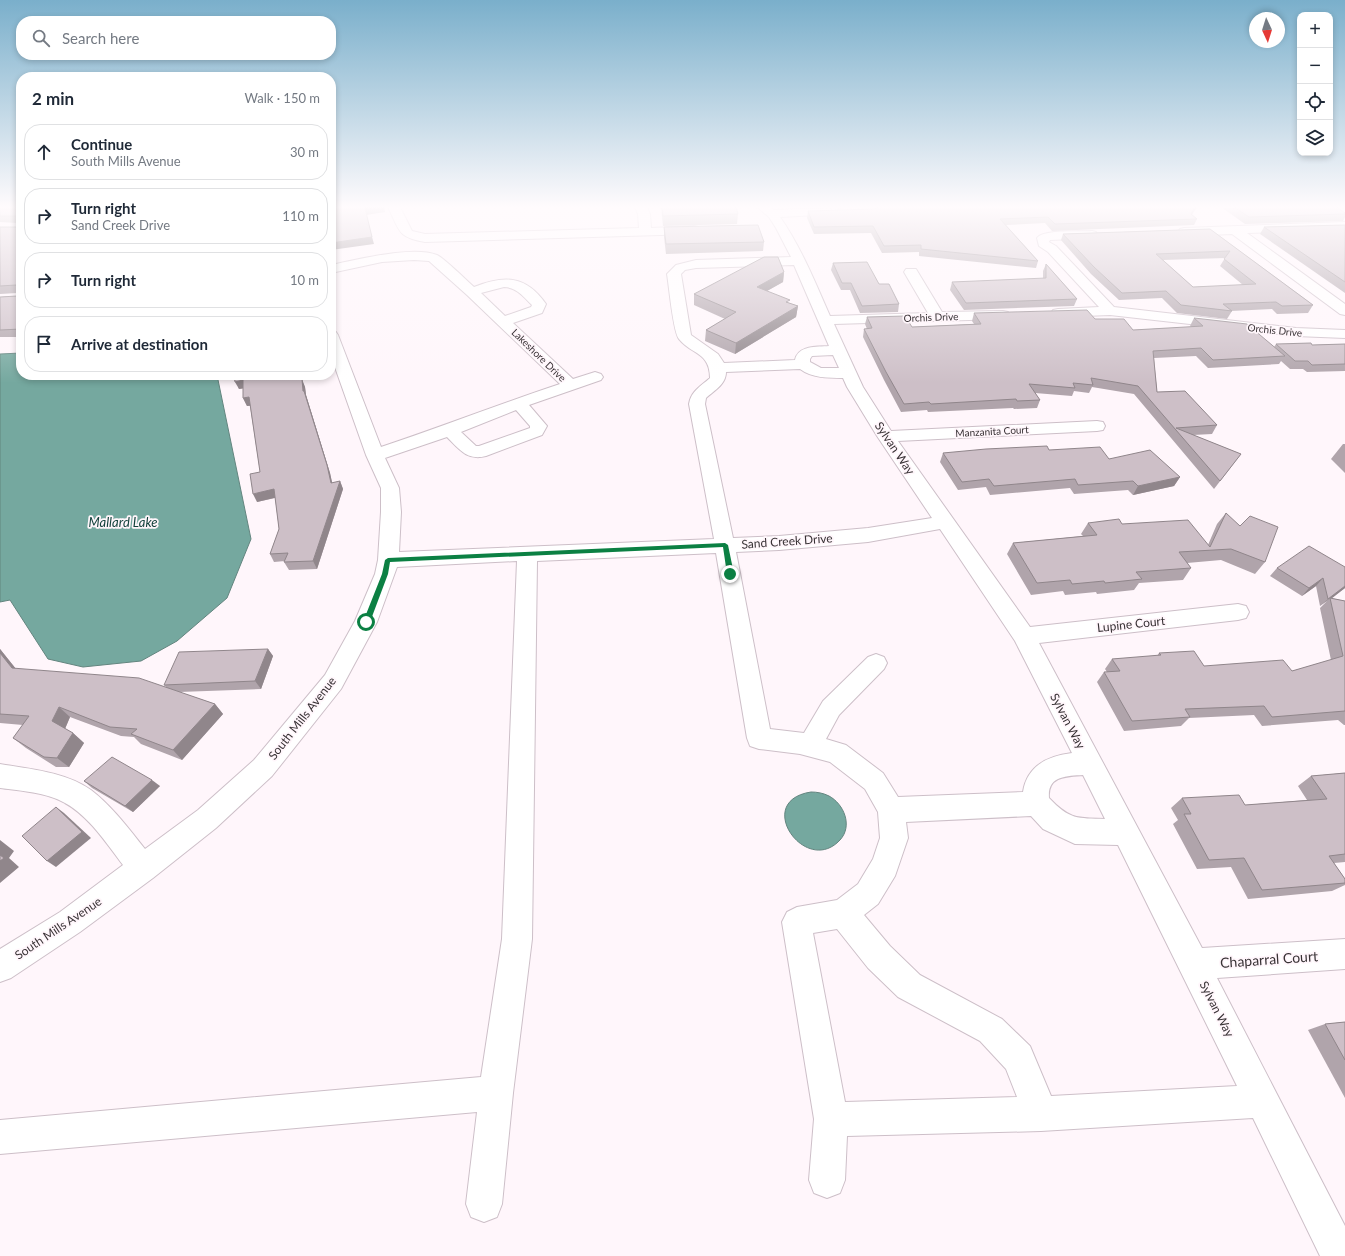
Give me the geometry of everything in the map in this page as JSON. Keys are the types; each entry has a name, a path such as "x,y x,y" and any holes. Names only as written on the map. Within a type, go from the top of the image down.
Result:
{"street":[{"name":"Lakeshore Drive","path":"336,268 347,266"},
{"name":"Lakeshore Drive","path":"375,455 450,430 518,403 570,385 443,266"},
{"path":"685,266 677,269 674,274 684,336 690,343 704,351 715,360 719,368 718,379 698,396 697,404 725,545 759,738 783,740 837,752 874,781 891,810 894,838 885,866 868,894 843,913 797,922 832,1119 827,1180"},
{"name":"Sylvan Way","path":"801,266 848,373 886,436 1024,636 1194,964 1340,1256"},
{"path":"1068,266 1110,311"},
{"path":"1283,266 1345,311"},
{"path":"911,272 938,317"},
{"name":"Lakeshore Drive","path":"472,292 498,284 516,284 539,304 537,310 503,321"},
{"name":"Orchis Drive","path":"1044,313 1110,311 1296,332 1345,334"},
{"name":"Orchis Drive","path":"825,320 1014,314"},
{"name":"South Mills Avenue","path":"0,967 70,922 143,868 207,819 263,768 333,682 366,622 385,574 388,560 391,512 390,488 375,455 336,349"},
{"path":"838,350 808,352 802,358 803,364 812,372 826,374 848,373"},
{"path":"719,368 803,364"},
{"path":"570,385 595,377"},
{"path":"450,430 470,450 480,452 536,431 539,426 518,403"},
{"name":"Manzanita Court","path":"886,436 1097,426"},
{"name":"Sand Creek Drive","path":"388,560 779,543 868,535 945,522"},
{"path":"484,1204 496,1093 517,939 527,554"},
{"name":"Lupine Court","path":"1024,636 1238,612"},
{"path":"810,745 832,708 876,663"},
{"path":"1091,763 1052,768 1040,775 1034,793 1037,804 1052,820 1075,831 1126,832"},
{"path":"0,776 41,783 76,794 91,806 143,868"},
{"path":"891,810 1037,804"},
{"path":"843,913 879,957 909,986 991,1030 1018,1058 1041,1114"},
{"name":"Chaparral Court","path":"1194,964 1345,954"},
{"path":"0,1137 496,1093"},
{"path":"832,1119 1041,1114 1262,1101"}],"water":[{"name":"Mallard Lake","path":"16,353 16,380 218,380 251,539 227,598 177,641 141,661 83,667 48,659 10,600 0,602 0,354"},
{"path":"811,792 818,792 829,796 839,804 845,816 846,828 844,834 840,840 827,849 813,849 800,843 791,833 785,821 786,808 794,798"}],"building":[{"path":"0,266 16,266 16,285 0,286"},
{"path":"748,266 781,266 784,272 757,287 790,300 786,302 798,306 736,343 706,330 736,312 694,294"},
{"path":"834,266 869,266 879,284 889,284 899,304 862,306 851,283 842,283"},
{"path":"1046,266 1047,266 1077,299 966,303 952,282 1046,278"},
{"path":"1093,266 1169,266 1193,287 1256,284 1232,266 1260,266 1313,305 1282,306 1276,302 1223,304 1232,311 1181,305 1166,291 1122,293"},
{"path":"1321,266 1345,266 1345,282"},
{"path":"16,296 16,329 0,330 0,297"},
{"path":"1087,310 1095,319 1124,319 1133,330 1203,326 1194,318 1247,324 1285,356 1213,360 1201,348 1153,351 1157,392 1185,391 1217,425 1176,428 1241,454 1220,481 1138,386 1091,378 1093,385 1073,383 1075,388 1029,384 1040,400 1017,401 1016,399 931,404 929,402 904,404 864,329 872,328 867,317 905,316 912,327 981,324 974,313"},
{"path":"1311,343 1312,345 1345,344 1345,364 1312,365 1308,361 1295,361 1276,344"},
{"path":"243,380 302,380 303,391 327,465 331,483 340,481 313,561 284,562 288,553 270,554 279,529 274,489 253,494 250,474 260,472 249,397 243,398"},
{"path":"1047,446 1049,450 1100,447 1109,459 1150,450 1180,477 1138,486 1133,481 1078,485 1075,479 994,486 989,479 962,482 943,453"},
{"path":"1226,513 1240,526 1250,516 1278,527 1265,562 1231,549 1179,552 1191,568 1136,572 1142,579 1105,583 1104,581 1072,584 1070,580 1037,583 1013,543 1097,535 1088,523 1119,519 1122,524 1188,520 1210,547"},
{"path":"1309,546 1345,567 1345,586 1328,599 1323,578 1309,588 1277,568"},
{"path":"1330,598 1345,601 1345,711 1272,717 1264,706 1185,709 1190,717 1132,721 1104,672 1120,671 1112,659 1161,655 1159,653 1194,651 1204,666 1283,660 1292,671 1343,656"},
{"path":"268,649 255,681 164,685 179,652"},
{"path":"0,653 12,668 139,678 215,704 173,750 131,734 137,729 110,727 59,707 52,721 73,733 57,758 44,757 13,738 29,716 0,714"},
{"path":"112,757 152,780 125,806 84,781"},
{"path":"1345,773 1345,854 1329,856 1345,879 1345,883 1262,890 1244,858 1209,860 1184,814 1191,814 1182,798 1239,795 1245,805 1327,799 1311,776"},
{"path":"56,807 82,832 47,861 22,836"},
{"path":"0,855 4,858 0,861"},
{"path":"1345,1022 1345,1060 1325,1024"}],"route":[{"path":"366,622 385,574 388,560 725,545 730,574"}]}
